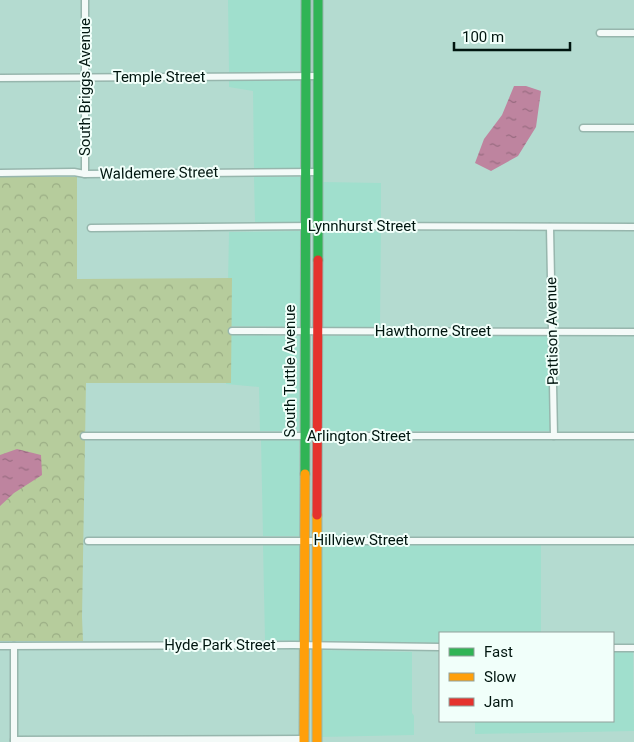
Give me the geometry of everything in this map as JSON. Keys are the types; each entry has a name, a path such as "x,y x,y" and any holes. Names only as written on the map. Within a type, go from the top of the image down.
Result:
{"main road":[{"name":"South Tuttle Avenue","path":"304,740 303,435 306,226 306,0"},
{"name":"South Tuttle Avenue","path":"317,742 318,0"}],"street":[{"name":"South Briggs Avenue","path":"84,174 85,0"},
{"path":"600,33 634,33"},
{"name":"Temple Street","path":"0,78 318,76"},
{"path":"583,128 634,128"},
{"name":"Waldemere Street","path":"0,173 317,172"},
{"name":"Lynnhurst Street","path":"91,228 306,226 634,227"},
{"name":"Pattison Avenue","path":"550,227 554,436"},
{"name":"Hawthorne Street","path":"232,331 634,332"},
{"name":"Arlington Street","path":"84,436 634,436"},
{"name":"Hillview Street","path":"88,541 634,541"},
{"name":"Hyde Park Street","path":"0,646 304,645 439,647"},
{"path":"14,646 14,741 304,740"},
{"path":"614,648 634,648"}],"shaded area":[{"path":"228,0 302,0 301,71 229,72"},
{"path":"301,80 301,168 254,168 253,91 229,87 229,81"},
{"path":"254,177 301,177 301,222 255,222"},
{"path":"322,182 381,183 381,222 322,222"},
{"path":"301,231 300,327 229,326 229,335 300,336 299,431 260,431 259,387 226,384 229,232"},
{"path":"322,231 381,231 380,327 321,327"},
{"path":"321,336 548,336 550,431 321,431"},
{"path":"261,440 299,440 299,536 263,536"},
{"path":"263,545 299,545 300,641 265,640"},
{"path":"321,545 541,545 541,632 439,632 439,643 321,641"},
{"path":"321,650 412,652 414,735 321,737"},
{"path":"614,652 633,652 634,731 475,734 475,722 614,722"}],"green space":[{"path":"0,177 77,177 77,279 232,278 231,383 86,383 83,641 0,641"}],"water":[{"path":"514,86 526,86 541,91 536,127 518,156 491,171 475,163 484,139 502,115"},
{"path":"17,449 41,455 42,475 14,493 0,506 0,455"}],"traffic: fast":[{"path":"305,474 306,0"},
{"path":"318,0 318,260"}],"traffic: slow":[{"path":"304,742 305,474"},
{"path":"317,515 317,742"}],"traffic: jam":[{"path":"317,515 318,260"}]}
